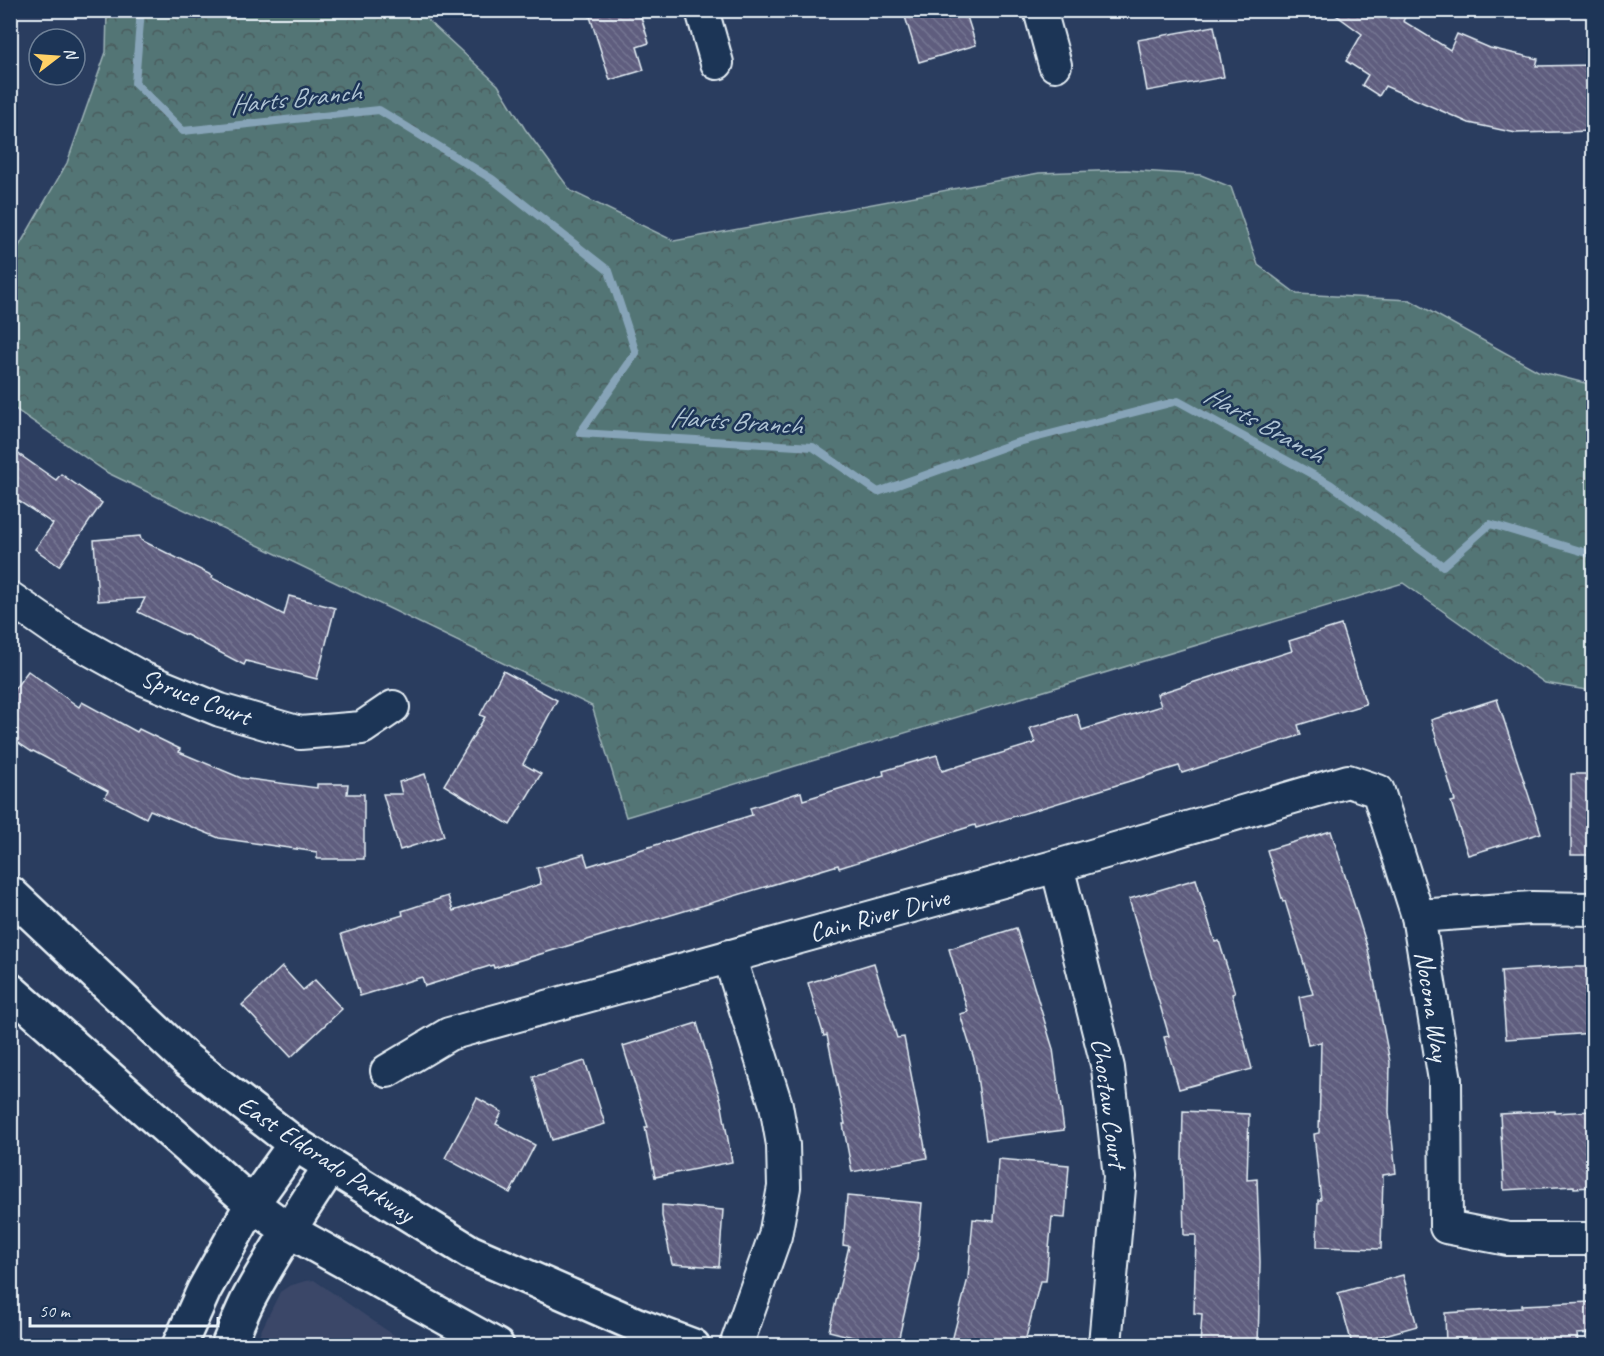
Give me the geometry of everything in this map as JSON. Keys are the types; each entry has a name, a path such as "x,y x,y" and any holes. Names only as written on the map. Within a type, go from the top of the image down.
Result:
{"main road":[{"name":"East Eldorado Parkway","path":"10,893 187,1060 295,1144 470,1252 637,1325 693,1346"},
{"path":"10,990 252,1204 288,1230 497,1346"},
{"path":"179,1346 204,1290 252,1204 295,1144"},
{"path":"228,1346 248,1300 288,1230 330,1167"}],"street":[{"path":"702,10 717,63"},
{"path":"1040,10 1055,65"},
{"name":"Spruce Court","path":"10,598 59,632 144,679 220,710 300,733 362,728 393,707"},
{"name":"Cain River Drive","path":"387,1071 449,1034 1058,866 1348,781 1378,791"},
{"name":"Nocona Way","path":"1378,791 1418,916 1445,1080 1446,1227 1508,1239 1593,1239"},
{"name":"Choctaw Court","path":"1058,866 1108,1068 1120,1177 1105,1344"},
{"path":"1418,916 1532,908 1593,909"},
{"path":"729,956 776,1105 783,1145 784,1187 775,1236 736,1346"}],"shaded area":[{"path":"314,1280 408,1345 254,1345 280,1292 289,1286"}],"green space":[{"path":"107,11 418,11 498,85 525,129 571,191 674,241 1039,173 1126,170 1201,175 1231,187 1258,265 1297,294 1410,300 1538,371 1593,385 1593,691 1545,683 1403,583 626,817 592,706 108,473 11,406 11,260 67,163 106,52"}],"building":[{"path":"588,10 639,10 649,43 637,47 644,70 610,80"},
{"path":"903,10 965,10 976,45 919,62"},
{"path":"1329,10 1409,10 1403,21 1450,50 1457,34 1490,48 1538,59 1536,66 1593,65 1593,131 1516,133 1469,123 1385,86 1379,96 1362,85 1368,75 1346,61 1362,34"},
{"path":"1214,26 1224,77 1147,91 1138,40"},
{"path":"10,448 56,480 61,474 102,503 59,566 35,549 53,524 10,495"},
{"path":"140,536 141,540 284,615 289,596 335,608 317,679 246,661 244,665 138,612 145,598 98,601 94,540"},
{"path":"1341,625 1366,704 1298,725 1301,735 1182,773 1179,766 976,828 975,825 839,868 838,865 494,968 493,965 425,986 422,977 360,996 341,934 403,915 402,911 448,896 453,911 541,884 537,868 584,854 588,866 752,815 750,808 801,792 803,800 884,775 883,771 937,755 942,771 1035,743 1030,728 1077,714 1082,730 1161,706 1157,694 1292,651 1289,641"},
{"path":"28,671 79,707 82,702 137,732 139,729 180,749 179,752 241,778 317,788 317,784 348,784 347,794 364,794 364,859 317,859 317,852 219,838 150,810 146,818 105,797 108,791 32,752 10,737 10,695"},
{"path":"503,671 557,700 523,764 541,774 510,825 444,785 485,717 480,715"},
{"path":"1497,699 1541,833 1468,855 1451,802 1455,801 1431,720"},
{"path":"425,774 444,836 400,850 383,794 402,794 399,782"},
{"path":"1571,774 1593,774 1593,855 1571,855"},
{"path":"1331,831 1368,949 1390,1062 1389,1113 1396,1173 1383,1175 1381,1249 1317,1247 1318,1200 1321,1200 1314,1134 1319,1133 1321,1042 1308,1045 1299,997 1313,994 1267,850"},
{"path":"1196,879 1215,942 1219,941 1235,993 1232,994 1252,1069 1179,1089 1164,1037 1169,1036 1129,899"},
{"path":"1016,928 1053,1049 1064,1130 986,1140 975,1062 960,1014 968,1012 949,949"},
{"path":"874,963 897,1038 904,1037 927,1158 852,1172 827,1035 824,1036 808,983"},
{"path":"282,967 303,990 315,980 342,1009 291,1057 242,1005"},
{"path":"1593,967 1593,1033 1506,1039 1501,971"},
{"path":"697,1023 721,1101 732,1162 655,1177 645,1127 648,1127 623,1046"},
{"path":"585,1061 605,1124 552,1140 533,1077"},
{"path":"477,1098 502,1112 496,1124 535,1145 510,1193 445,1158"},
{"path":"1183,1111 1249,1114 1247,1180 1257,1179 1260,1262 1258,1346 1200,1346 1202,1314 1194,1313 1196,1235 1184,1235"},
{"path":"1555,1111 1555,1113 1593,1111 1593,1187 1504,1190 1500,1114"},
{"path":"998,1159 1069,1165 1065,1218 1052,1217 1046,1281 1040,1281 1024,1346 968,1346 952,1341 968,1278 973,1219 994,1221"},
{"path":"847,1196 922,1203 917,1258 897,1346 888,1346 829,1331 849,1246 843,1245"},
{"path":"662,1205 723,1210 719,1267 672,1264 662,1216"},
{"path":"1403,1275 1417,1326 1352,1344 1338,1293"},
{"path":"1590,1302 1592,1333 1577,1334 1578,1346 1446,1346 1445,1313 1522,1308 1522,1305"}],"waterway":[{"name":"Harts Branch","path":"141,10 135,83 183,131 379,110 492,179 609,271 636,353 580,433 813,447 878,492 1015,443 1178,401 1330,484 1443,566 1490,524 1594,555"}]}
